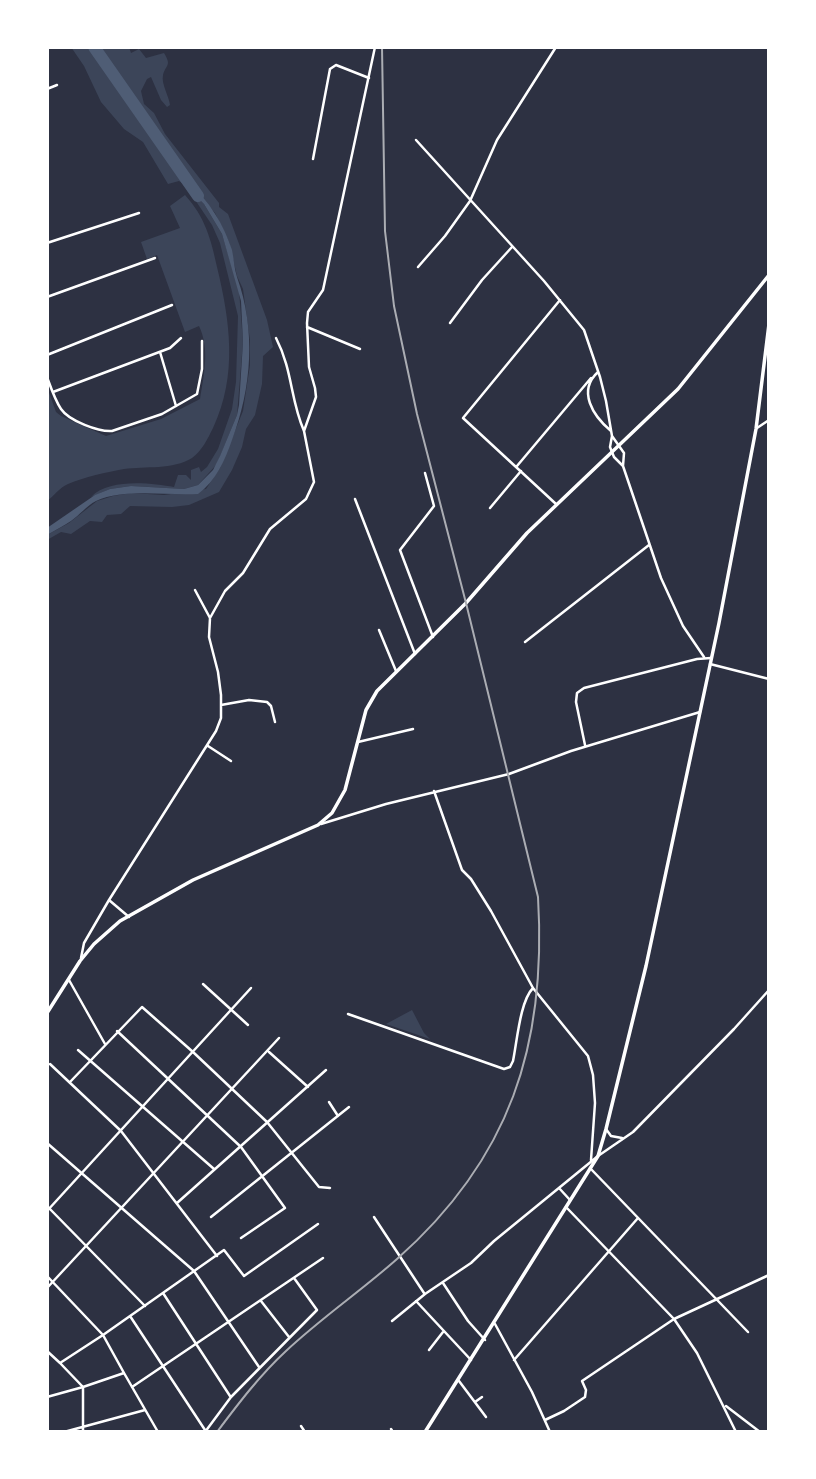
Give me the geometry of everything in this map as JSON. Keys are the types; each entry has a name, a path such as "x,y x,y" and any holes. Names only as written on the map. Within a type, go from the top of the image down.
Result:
{"main road":[{"path":"47,1013 80,961 107,932 193,880 318,825 340,802 350,779 371,701 396,671 433,638 556,504 620,447 678,389 769,275"},
{"path":"425,1432 598,1156 646,966 711,661 757,429 769,324"}],"street":[{"path":"304,431 316,397 309,367 308,312 323,290 375,47"},
{"path":"418,267 470,201 497,140 556,47"},
{"path":"313,159 330,69 336,65 369,78"},
{"path":"47,89 57,85"},
{"path":"416,140 584,330 598,372 612,436 612,454 623,466"},
{"path":"47,243 139,214"},
{"path":"450,323 482,280 512,247"},
{"path":"47,297 155,258"},
{"path":"556,504 463,418 560,300"},
{"path":"47,355 172,305"},
{"path":"307,327 360,349"},
{"path":"53,392 160,352 176,344 181,338"},
{"path":"80,961 85,943 108,900 208,746 221,718 218,672 209,637 210,618 270,529 306,499 311,491 313,474 304,431 296,413 287,361 276,338"},
{"path":"47,377 62,412 104,431 153,418 197,394 202,369 202,341"},
{"path":"160,352 176,406"},
{"path":"517,466 598,372"},
{"path":"591,379 588,387 592,409 595,416 611,431"},
{"path":"757,429 769,420"},
{"path":"612,436 624,453 623,466 649,545 674,608 704,657 769,679"},
{"path":"490,508 521,471"},
{"path":"425,473 434,506 400,550 433,638"},
{"path":"355,499 415,654"},
{"path":"525,642 649,545"},
{"path":"195,590 210,618"},
{"path":"379,630 396,671"},
{"path":"585,747 576,702 577,693 584,688 704,657"},
{"path":"221,705 249,700 267,702 271,706 275,722"},
{"path":"318,825 386,803 509,774 585,747 700,712"},
{"path":"358,742 413,729"},
{"path":"208,746 231,761"},
{"path":"434,791 461,870 471,879 491,911 533,988 588,1055 595,1103 591,1165 748,1332"},
{"path":"108,900 130,917"},
{"path":"69,980 105,1044"},
{"path":"203,984 248,1025"},
{"path":"145,1306 48,1208 251,988"},
{"path":"348,1014 504,1069 510,1067 513,1061 524,1004 533,988"},
{"path":"598,1156 626,1138 687,1078 769,990"},
{"path":"70,1082 142,1007 267,1122 319,1188 330,1188"},
{"path":"117,1031 241,1147 285,1208 241,1238"},
{"path":"47,1288 279,1038"},
{"path":"78,1050 214,1169"},
{"path":"268,1051 308,1087"},
{"path":"50,1064 121,1131 216,1256"},
{"path":"177,1203 326,1070"},
{"path":"329,1102 338,1116"},
{"path":"211,1217 349,1107"},
{"path":"606,1129 611,1136 626,1138"},
{"path":"47,1143 194,1271 259,1367"},
{"path":"392,1321 425,1294 471,1263 494,1241 591,1165"},
{"path":"559,1188 570,1200"},
{"path":"566,1207 674,1319 697,1353 736,1432"},
{"path":"374,1217 425,1294"},
{"path":"514,1360 639,1218"},
{"path":"60,1363 225,1250 244,1276 318,1224"},
{"path":"132,1387 323,1258"},
{"path":"545,1420 564,1412 585,1397 586,1390 582,1381 674,1319 769,1275"},
{"path":"47,1276 103,1335 158,1432"},
{"path":"130,1316 205,1431 231,1396 317,1310 294,1278"},
{"path":"443,1282 468,1321 485,1340"},
{"path":"163,1293 231,1396"},
{"path":"261,1301 289,1337"},
{"path":"416,1301 471,1360"},
{"path":"495,1324 550,1432"},
{"path":"429,1350 443,1332"},
{"path":"47,1351 83,1387 83,1432"},
{"path":"47,1397 124,1373"},
{"path":"459,1381 486,1417"},
{"path":"475,1402 482,1397"},
{"path":"724,1404 760,1432"},
{"path":"64,1432 145,1410"},
{"path":"301,1426 305,1432"}],"shaded area":[{"path":"71,47 129,47 131,53 139,49 146,58 164,53 168,63 163,82 170,105 167,107 161,100 151,77 141,91 144,104 154,113 165,134 219,203 219,207 228,214 267,320 273,347 263,356 262,384 255,415 246,429 232,470 219,492 189,505 130,506 121,514 107,515 102,522 90,521 71,534 61,532 47,540 47,535 69,523 97,501 131,493 164,495 206,489 220,468 243,411 250,365 250,340 243,289 229,242 215,213 190,185 192,192 204,204 222,234 239,290 243,342 237,415 217,464 198,485 184,489 131,486 110,489 91,497 119,484 142,483 174,487 178,475 186,475 191,480 191,470 199,467 201,472 207,467 218,449 232,409 236,382 238,316 220,243 212,225 185,185 179,181 168,184 143,142 124,129 101,102 84,66"},
{"path":"189,184 209,205 225,231 247,317 249,358 244,400 226,455 215,476 198,494 133,494 107,497 92,503 71,521 47,535 47,528 95,495 110,489 131,486 184,489 198,485 213,470 237,415 243,342 241,301 222,234"},
{"path":"185,195 198,212 210,238 222,287 228,328 229,368 226,388 213,428 199,452 184,462 168,466 124,469 88,477 65,485 47,501 47,387 56,412 106,436 161,419 200,399 205,362 199,326 185,332 157,255 147,259 141,242 180,228 170,206"},
{"path":"412,1010 424,1033 430,1039 386,1024"}],"waterway":[{"path":"94,47 198,196"}],"railway":[{"path":"217,1432 276,1360 397,1259 436,1221 468,1181 494,1140 513,1096 527,1050 536,1002 538,897 417,414 394,306 385,231 382,47"}]}
